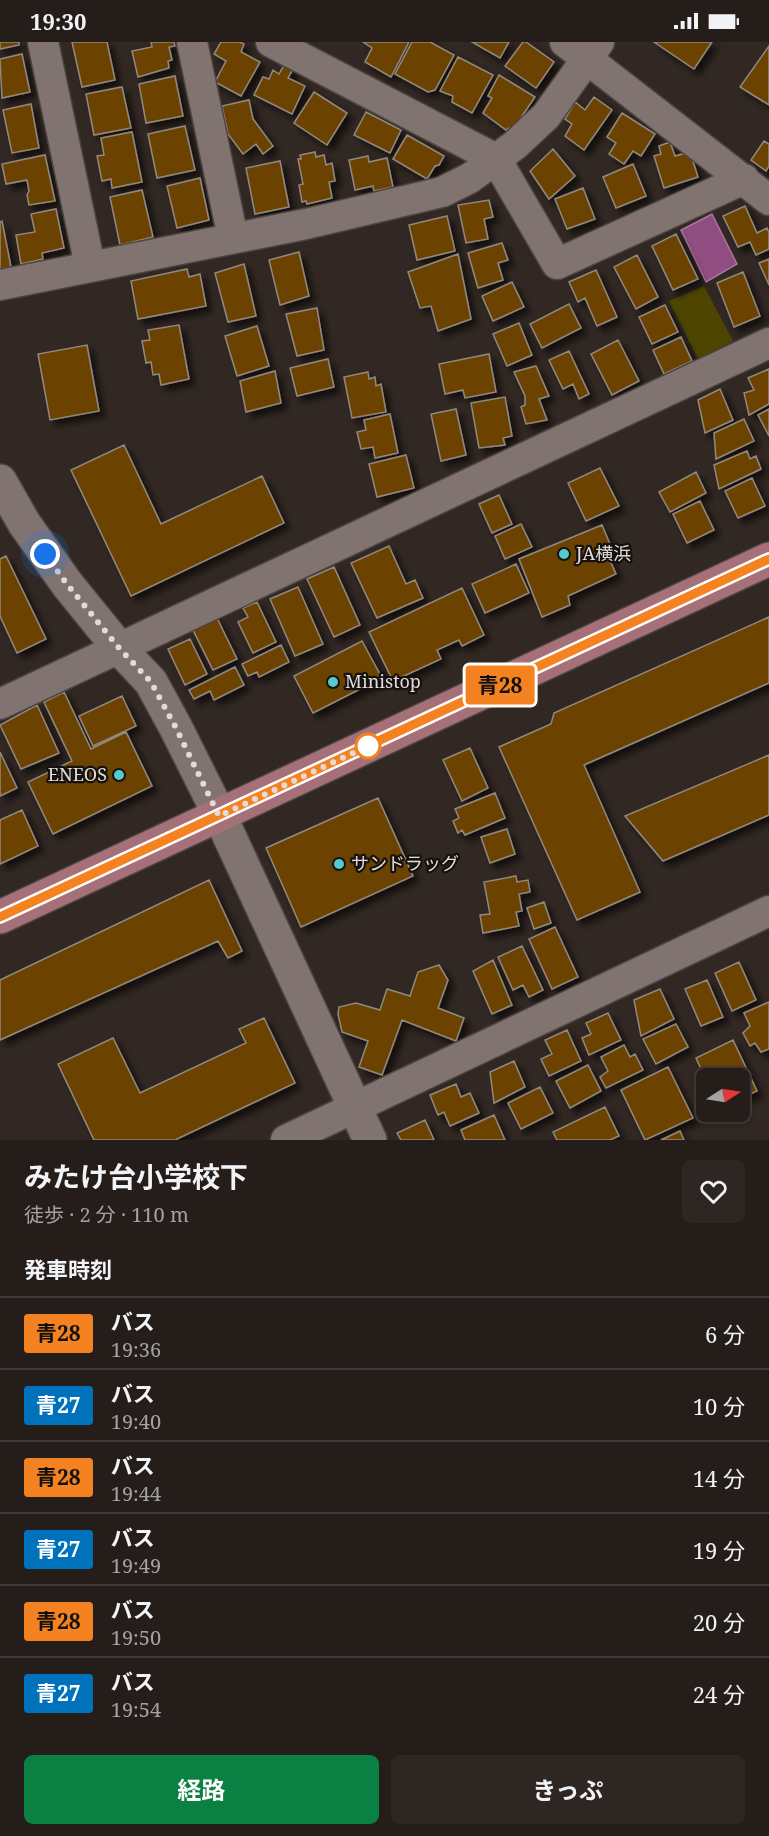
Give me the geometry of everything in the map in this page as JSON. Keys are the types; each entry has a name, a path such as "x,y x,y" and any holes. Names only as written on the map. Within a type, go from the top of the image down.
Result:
{"main road":[{"path":"0,917 769,560"}],"street":[{"path":"43,42 90,266"},
{"path":"192,42 232,238"},
{"path":"271,42 496,159 557,264 744,179"},
{"path":"0,285 306,224 442,192 470,178 515,145 546,116 584,47 769,200"},
{"path":"0,704 769,343"},
{"path":"0,481 24,523 67,584 119,648 151,682 219,816 370,1140"},
{"path":"286,1140 769,911"}],"shaded area":[{"path":"712,214 737,264 706,282 681,230"},
{"path":"704,286 733,341 698,359 669,301"}],"building":[{"path":"0,42 19,42 19,45 0,49"},
{"path":"72,42 107,42 115,80 82,87"},
{"path":"151,42 174,42 175,46 169,47 172,60 168,61 169,68 138,77 132,51 152,47"},
{"path":"221,42 244,44 241,52 260,62 241,96 215,82 226,61 214,54"},
{"path":"363,42 409,42 391,77 365,62 372,48"},
{"path":"412,42 430,42 454,55 435,90 428,92 395,74"},
{"path":"472,42 509,42 500,58"},
{"path":"523,42 554,62 536,88 505,66"},
{"path":"654,42 712,42 694,69"},
{"path":"769,46 769,105 740,87"},
{"path":"22,54 30,92 2,98 0,59"},
{"path":"458,57 493,75 472,113 452,102 453,96 440,91"},
{"path":"284,65 293,69 288,78 305,86 292,114 254,95 263,77 269,79 273,70 279,74"},
{"path":"499,75 535,97 512,131 509,128 506,130 483,113 492,98 488,96"},
{"path":"175,76 183,116 146,123 139,84"},
{"path":"122,87 131,128 94,135 86,94"},
{"path":"314,92 347,113 327,145 294,123"},
{"path":"594,97 612,110 584,150 565,136 572,124 565,119 575,102 585,110"},
{"path":"249,100 253,119 273,146 263,154 256,144 243,154 228,134 222,106"},
{"path":"31,104 39,148 12,153 3,110"},
{"path":"366,112 401,130 390,153 354,135"},
{"path":"622,113 655,134 641,156 633,151 624,164 609,154 616,143 607,137"},
{"path":"185,126 195,170 157,178 148,134"},
{"path":"132,132 142,182 112,188 111,179 102,181 97,156 104,155 101,138"},
{"path":"407,135 444,156 427,179 393,159"},
{"path":"764,141 769,144 769,166 766,171 751,160"},
{"path":"670,142 675,156 690,152 698,177 664,188 654,156 661,154 659,146"},
{"path":"553,149 575,176 549,199 530,171"},
{"path":"315,152 316,157 324,155 326,165 332,163 335,181 329,182 332,198 307,204 306,201 302,202 299,185 303,184 298,159 301,159 300,155"},
{"path":"45,155 55,201 29,205 27,180 6,184 2,164"},
{"path":"368,156 369,162 387,158 393,187 374,191 373,186 355,190 349,160"},
{"path":"280,161 289,207 255,214 246,168"},
{"path":"633,164 646,196 616,208 603,177"},
{"path":"200,178 209,220 177,228 167,186"},
{"path":"583,188 595,219 567,229 555,199"},
{"path":"142,190 153,237 120,245 110,197"},
{"path":"489,200 493,217 484,219 488,239 466,243 458,205"},
{"path":"745,206 757,233 767,228 769,233 769,249 756,255 750,242 738,247 723,216"},
{"path":"56,209 64,248 42,253 43,259 21,264 16,235 35,232 31,214"},
{"path":"447,216 455,251 417,260 409,225"},
{"path":"2,221 11,267 0,269 0,222"},
{"path":"676,234 698,279 673,290 652,246"},
{"path":"502,243 508,260 498,263 503,280 478,288 468,253"},
{"path":"299,252 309,296 280,305 269,260"},
{"path":"458,254 471,319 438,331 431,306 420,308 408,272"},
{"path":"637,255 658,297 636,309 614,267"},
{"path":"769,259 769,285 759,263"},
{"path":"244,264 256,316 228,322 215,273"},
{"path":"187,269 189,277 200,274 206,306 138,319 131,281"},
{"path":"596,270 617,317 597,326 585,298 578,302 569,282"},
{"path":"743,272 760,316 734,327 717,283"},
{"path":"512,282 524,307 493,321 482,296"},
{"path":"569,304 581,328 542,348 530,324"},
{"path":"665,305 678,332 652,344 639,317"},
{"path":"317,308 324,350 297,356 286,314"},
{"path":"519,323 532,355 507,366 493,334"},
{"path":"179,325 189,379 161,385 159,374 153,375 151,362 146,363 142,341 150,340 148,330"},
{"path":"257,326 269,366 237,376 225,336"},
{"path":"681,337 692,361 664,374 653,350"},
{"path":"618,340 639,381 612,395 591,354"},
{"path":"87,345 99,411 50,420 38,354"},
{"path":"569,351 589,394 579,399 573,384 563,389 549,360"},
{"path":"489,354 496,392 465,398 463,390 445,394 439,364"},
{"path":"328,359 334,387 297,396 290,368"},
{"path":"536,366 549,396 539,399 547,420 526,424 521,407 525,405 525,396 514,372"},
{"path":"769,369 769,404 749,415 744,393 754,390 748,378"},
{"path":"275,371 281,403 246,412 240,381"},
{"path":"368,372 369,379 375,377 376,386 381,384 386,412 352,418 344,377"},
{"path":"720,389 733,420 705,433 698,400"},
{"path":"505,397 512,436 503,438 505,445 479,448 471,403"},
{"path":"456,409 466,455 441,461 431,414"},
{"path":"769,409 769,436 758,415"},
{"path":"390,414 398,453 375,458 373,447 361,449 357,432 366,430 364,420"},
{"path":"744,419 754,441 716,459 714,433"},
{"path":"124,445 161,524 262,476 284,523 131,596 71,470"},
{"path":"747,451 750,459 756,456 761,469 719,489 714,465"},
{"path":"406,455 414,488 377,497 369,464"},
{"path":"600,468 619,506 586,521 568,483"},
{"path":"696,472 706,493 670,512 659,492"},
{"path":"752,478 765,506 738,518 725,491"},
{"path":"499,495 512,524 492,533 479,504"},
{"path":"700,501 714,530 687,543 673,514"},
{"path":"521,524 532,547 505,559 495,536"},
{"path":"602,525 612,549 607,554 616,574 568,596 570,605 542,617 519,559"},
{"path":"389,546 406,584 415,580 423,598 377,618 351,563"},
{"path":"6,556 46,639 17,653 0,616 0,559"},
{"path":"516,564 529,593 485,613 472,584"},
{"path":"334,567 360,625 334,637 307,579"},
{"path":"298,587 323,644 295,656 270,599"},
{"path":"462,588 484,635 462,646 459,640 437,650 441,659 393,681 369,632"},
{"path":"257,602 276,642 253,653 238,622 248,617 243,608"},
{"path":"769,617 769,683 584,765 640,892 577,920 499,747 551,724 554,713"},
{"path":"217,618 237,659 213,670 193,630"},
{"path":"190,639 207,674 185,685 168,649"},
{"path":"362,641 382,678 313,713 294,676"},
{"path":"281,645 289,662 259,677 257,672 248,676 242,664"},
{"path":"235,667 244,685 214,700 210,691 194,699 189,690"},
{"path":"64,692 91,749 126,732 152,786 53,834 28,782 72,761 44,702"},
{"path":"122,696 136,726 93,746 79,716"},
{"path":"37,705 59,753 21,769 0,725"},
{"path":"470,748 488,788 462,801 443,760"},
{"path":"0,752 17,788 0,796"},
{"path":"769,755 769,815 663,861 625,816"},
{"path":"495,793 505,818 465,835 462,830 458,833 453,821 459,818 455,809"},
{"path":"378,798 413,876 301,927 266,848"},
{"path":"22,810 38,846 0,864 0,820"},
{"path":"507,829 515,854 490,863 481,837"},
{"path":"516,876 517,882 528,880 530,892 519,894 522,911 516,912 519,926 483,933 480,915 490,914 484,882"},
{"path":"209,880 242,951 228,958 218,941 0,1040 0,980"},
{"path":"544,902 551,923 534,929 527,908"},
{"path":"555,927 578,977 552,989 529,939"},
{"path":"522,946 543,990 529,997 523,985 513,990 498,957"},
{"path":"493,960 512,1005 492,1014 473,971"},
{"path":"739,962 756,1000 732,1011 715,973"},
{"path":"439,965 448,980 438,1008 464,1018 456,1041 402,1020 382,1075 359,1067 368,1041 342,1032 338,1014 339,1007 356,1003 380,1010 387,989 410,996 418,972"},
{"path":"707,980 723,1017 701,1026 685,989"},
{"path":"660,989 674,1019 641,1036 634,1000"},
{"path":"769,1002 769,1049 761,1052 755,1043 750,1046 743,1033 750,1026 744,1013"},
{"path":"608,1013 621,1040 589,1055 582,1038 591,1034 586,1023"},
{"path":"264,1018 295,1083 175,1140 94,1140 58,1064 113,1038 140,1093 246,1043 239,1029"},
{"path":"676,1024 688,1047 656,1064 643,1039"},
{"path":"567,1030 581,1061 549,1076 541,1059 552,1054 545,1040"},
{"path":"733,1040 746,1068 701,1068 696,1058"},
{"path":"624,1045 630,1057 635,1054 643,1070 606,1088 600,1077 608,1071 601,1057"},
{"path":"514,1061 525,1087 494,1103 490,1072"},
{"path":"588,1065 601,1091 570,1108 556,1081"},
{"path":"668,1067 693,1118 645,1140 621,1090"},
{"path":"750,1076 757,1091 750,1094"},
{"path":"456,1084 461,1097 470,1093 479,1113 450,1126 444,1112 438,1115 430,1095"},
{"path":"540,1087 553,1113 521,1129 508,1103"},
{"path":"605,1107 619,1136 610,1140 557,1140 553,1132"},
{"path":"494,1115 505,1140 465,1140 461,1130"},
{"path":"425,1120 434,1140 401,1140 397,1133"},
{"path":"680,1131 684,1140 661,1140"}],"bus line":[{"name":"青28","path":"0,917 769,559"}],"place":[{"name":"JA横浜","path":"564,554"},
{"name":"Ministop","path":"333,682"},
{"name":"ENEOS","path":"119,775"},
{"name":"サンドラッグ","path":"339,864"}],"route":[{"path":"45,554 119,648 151,682 219,816 368,746"}]}
